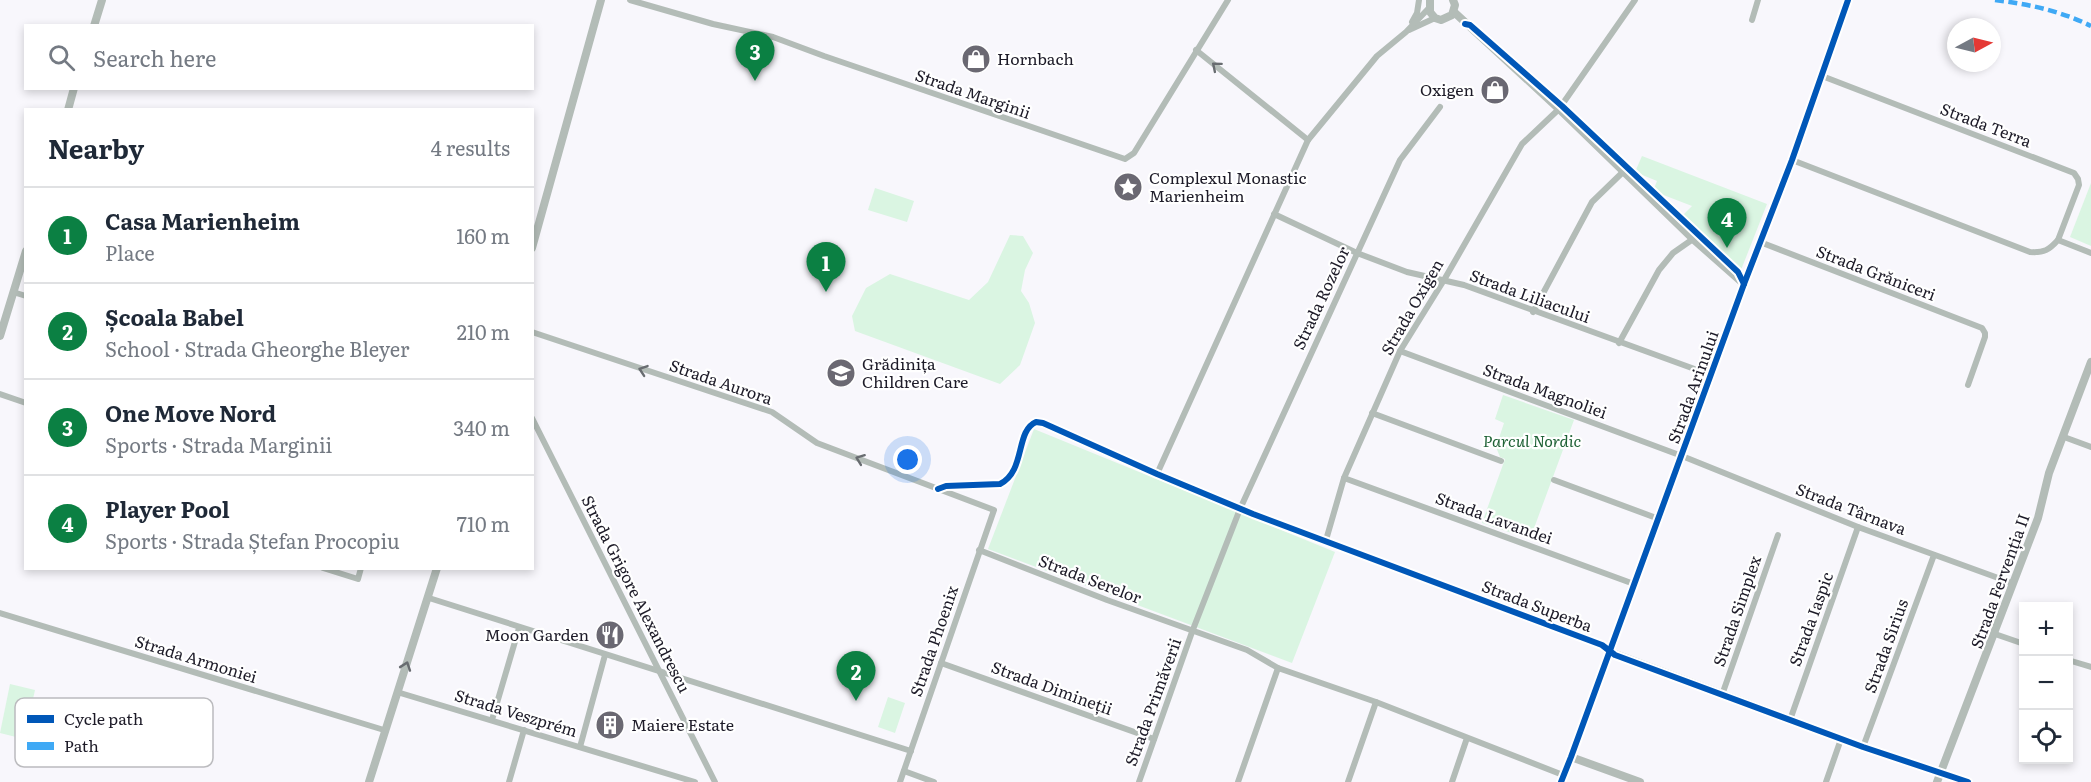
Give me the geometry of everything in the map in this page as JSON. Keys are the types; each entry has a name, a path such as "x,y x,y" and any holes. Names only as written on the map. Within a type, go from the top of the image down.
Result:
{"street":[{"path":"95,24 102,0"},
{"path":"534,241 601,0"},
{"name":"Strada Marginii","path":"630,0 713,24 795,44 846,64 1125,159 1130,158 1134,153 1228,0"},
{"path":"1406,32 1417,13 1419,0"},
{"path":"1447,19 1454,12 1453,0"},
{"name":"Strada Oxigen","path":"1326,540 1344,478 1400,351 1444,280 1522,144 1559,110 1635,0"},
{"path":"1752,20 1758,0"},
{"name":"Strada Arinului","path":"1562,778 1792,160 1848,0"},
{"path":"1157,474 1308,140 1377,56 1406,32 1429,3 1435,18"},
{"path":"1454,12 1744,284"},
{"path":"1406,32 1435,18 1465,24"},
{"path":"1196,50 1308,140"},
{"name":"Strada Terra","path":"1822,76 2074,174 2079,185 2058,240"},
{"path":"69,108 73,90"},
{"name":"Strada Rozelor","path":"1192,632 1240,509 1400,160 1440,107"},
{"path":"1792,160 2030,252 2040,253 2049,250 2058,240 2091,253"},
{"path":"1533,312 1592,202 1624,171"},
{"name":"Strada Liliacului","path":"1274,214 1357,253 1407,272 1464,285 1711,375"},
{"path":"1620,343 1659,270 1673,253 1693,238"},
{"name":"Strada Grăniceri","path":"1760,242 1982,328 1985,337 1968,385"},
{"path":"0,336 24,257"},
{"path":"13,292 24,295"},
{"name":"Strada Aurora","path":"534,333 772,412 817,443 994,510"},
{"name":"Strada Magnoliei","path":"1400,351 1682,456"},
{"name":"Strada Fervenția II","path":"1937,782 2038,518 2049,473 2091,362"},
{"path":"0,394 24,402"},
{"path":"1372,413 1501,461"},
{"name":"Strada Grigore Alexandrescu","path":"534,422 715,782"},
{"name":"Strada Superba","path":"938,489 946,486 1005,482 1015,469 1028,428 1036,422 1043,423 1157,474 1295,531 1326,540 1602,645 1610,652 1722,695 1863,747 1942,773"},
{"path":"2064,437 2091,447"},
{"name":"Strada Târnava","path":"1682,456 1858,527 2012,583"},
{"name":"Strada Lavandei","path":"1344,478 1634,584"},
{"path":"1554,480 1659,519"},
{"name":"Strada Phoenix","path":"900,782 994,510"},
{"name":"Strada Iaspic","path":"1790,720 1858,527"},
{"name":"Strada Simplex","path":"1722,695 1778,535"},
{"name":"Strada Serelor","path":"980,550 1192,632 1246,650 1278,668 1376,702 1562,778"},
{"name":"Strada Sirius","path":"1863,747 1934,555"},
{"path":"329,570 357,579 360,570"},
{"path":"369,782 437,570"},
{"path":"429,598 911,751"},
{"name":"Strada Armoniei","path":"0,613 384,730"},
{"path":"492,720 519,628"},
{"name":"Strada Primăverii","path":"1138,782 1192,632"},
{"path":"1995,634 2019,642"},
{"path":"580,747 605,655"},
{"path":"2073,662 2091,667"},
{"name":"Strada Dimineții","path":"941,663 1154,739"},
{"path":"1238,782 1278,668"},
{"name":"Strada Veszprém","path":"397,692 695,782"},
{"path":"1348,782 1376,702"},
{"path":"509,782 524,730"},
{"path":"1452,782 1467,738"},
{"path":"1826,782 1841,739"},
{"path":"1571,757 1640,782"},
{"path":"904,771 934,782"},
{"path":"1942,773 1968,782"}],"green space":[{"path":"1642,156 1767,204 1741,270 1683,215 1692,206 1653,191 1657,181 1635,172"},
{"path":"2091,183 2091,246 2070,237"},
{"path":"875,188 914,201 907,222 868,210"},
{"path":"1010,235 1023,236 1033,253 1025,270 1021,291 1029,303 1035,323 1020,365 1000,384 855,331 852,316 866,288 890,274 969,300 988,282"},
{"name":"Parcul Nordic","path":"1503,395 1574,420 1530,539 1482,523 1505,459 1500,457 1496,447 1504,423 1495,419"},
{"path":"1034,429 1335,552 1292,663 988,549"},
{"path":"10,684 35,690 33,698 15,698 15,737 0,733"},
{"path":"888,697 905,703 895,733 878,727"}],"marked path":[{"path":"1995,0 2044,9 2091,26"}],"cycle path":[{"path":"1561,782 1744,284 1792,160 1848,0"},
{"path":"1465,24 1470,25 1562,106 1738,272 1744,284"},
{"path":"938,489 946,486 1000,484 1014,470 1029,427 1036,422 1043,423 1253,514 1602,645 1615,655 1863,747 1968,782"}],"place":[{"name":"Hornbach","path":"976,59"},
{"name":"One Move Nord","path":"755,81"},
{"name":"Oxigen","path":"1495,90"},
{"name":"Complexul Monastic Marienheim","path":"1128,187"},
{"name":"Player Pool","path":"1727,248"},
{"name":"Casa Marienheim","path":"826,292"},
{"name":"Grădinița Children Care","path":"841,373"},
{"name":"Moon Garden","path":"610,635"},
{"name":"Școala Babel","path":"856,701"},
{"name":"Maiere Estate","path":"610,725"}]}
